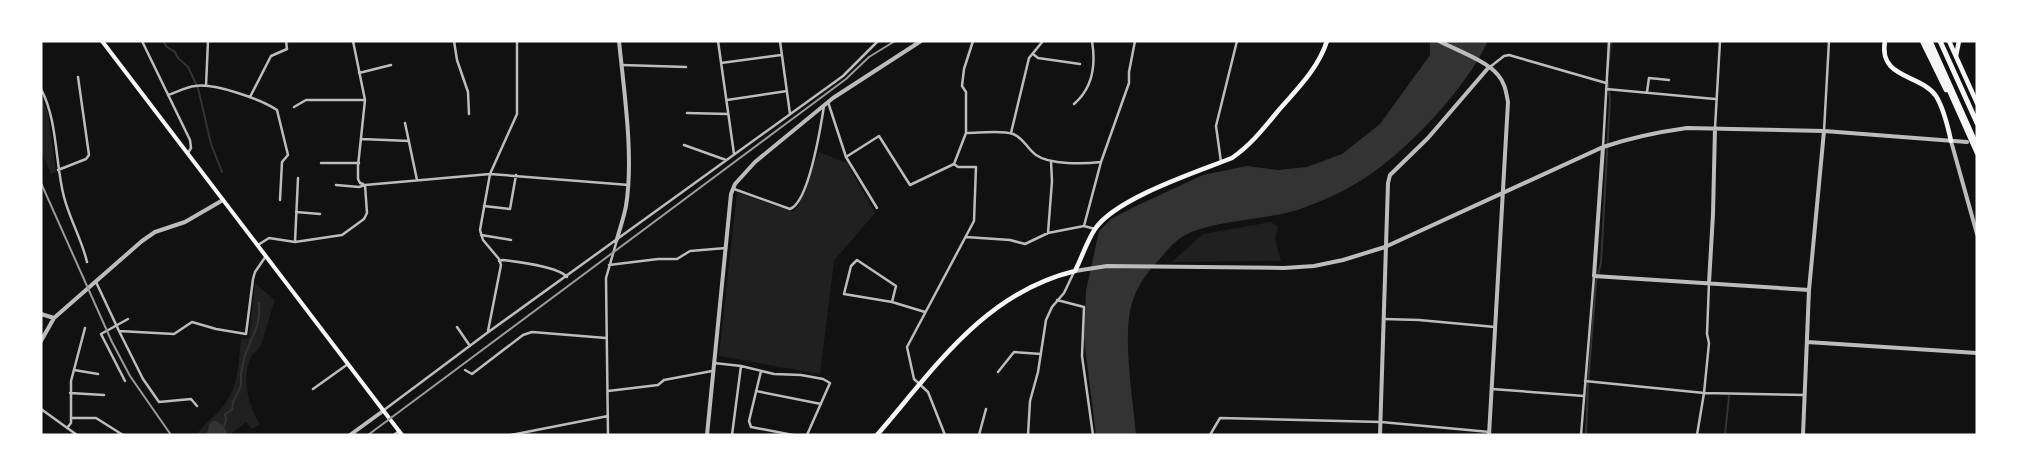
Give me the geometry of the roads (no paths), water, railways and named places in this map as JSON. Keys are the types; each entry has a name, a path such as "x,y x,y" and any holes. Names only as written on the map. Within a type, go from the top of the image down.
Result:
{"highway":[{"path":"1929,41 1977,146"},
{"path":"1940,41 1977,123"}],"main road":[{"path":"102,41 400,433"},
{"path":"877,435 919,384 970,328 1007,299 1048,278 1075,270 1095,228 1106,216 1166,184 1221,162 1242,151 1254,140 1314,68 1328,41"},
{"path":"1886,41 1885,54 1894,70 1928,87 1936,97 1951,141"},
{"path":"1922,41 1977,153"},
{"path":"1929,41 1968,134"},
{"path":"1948,41 1977,103"},
{"path":"1956,56 1959,41"}],"street":[{"path":"142,41 190,140 191,148 188,154"},
{"path":"206,86 208,41"},
{"path":"250,98 271,56 287,49 286,41"},
{"path":"353,41 365,100 358,179 360,183 365,185"},
{"path":"454,41 457,60 468,92 469,114"},
{"path":"487,333 500,273 499,261 481,235 480,230 490,174 517,114 517,41"},
{"path":"608,435 606,278 626,207 629,185 627,116 619,41"},
{"path":"718,41 734,154"},
{"path":"780,41 790,114"},
{"path":"350,435 487,333 842,76 878,41"},
{"path":"707,435 730,194 733,188 744,172 755,162 826,104 873,71 921,41"},
{"path":"846,157 879,136 910,185 954,164 966,132 966,92 962,86 964,69 973,41"},
{"path":"1011,133 1027,66 1042,41"},
{"path":"1074,104 1082,97 1090,83 1094,56 1092,41"},
{"path":"1084,226 1101,162 1129,83 1129,72 1135,41"},
{"path":"1221,162 1216,126 1237,41"},
{"path":"1210,435 1220,418 1381,422 1490,433 1508,102 1504,84 1489,67 1439,41"},
{"path":"1581,435 1594,276 1609,41"},
{"path":"1697,435 1704,393 1709,343 1707,334 1713,214 1715,99 1720,41"},
{"path":"1803,435 1809,290 1824,131 1829,41"},
{"path":"1033,54 1038,58 1080,64"},
{"path":"721,63 782,55"},
{"path":"1380,435 1388,183 1390,175 1428,138 1489,67 1499,59 1509,56 1606,83"},
{"path":"360,73 391,65"},
{"path":"622,65 686,67"},
{"path":"58,170 86,159 89,155 78,77"},
{"path":"1647,92 1648,78 1670,80"},
{"path":"168,94 194,86 206,86 250,98 278,110 288,155 282,162 280,200"},
{"path":"1606,88 1715,99"},
{"path":"41,89 50,112 58,170 72,223 83,246 86,262"},
{"path":"726,100 787,91"},
{"path":"294,107 306,100 365,100"},
{"path":"826,104 846,157 877,208"},
{"path":"733,188 790,209 794,208 798,204 809,175 826,104"},
{"path":"687,113 728,114"},
{"path":"405,123 417,180"},
{"path":"1028,435 1030,401 1038,372 1046,320 1052,306 1064,293 1075,270 1163,266 1300,267 1343,260 1386,248 1603,147 1620,141 1667,131 1715,128 1824,131 1967,142"},
{"path":"966,132 1011,133 1021,138 1037,156 1051,161 1079,164 1101,162"},
{"path":"362,139 409,141"},
{"path":"1951,141 1977,234"},
{"path":"684,145 726,160"},
{"path":"1048,233 1052,180 1051,161"},
{"path":"321,163 359,163"},
{"path":"946,435 928,392 914,379 907,347 974,221 976,167 958,167 954,164"},
{"path":"336,185 359,187 490,174 629,185"},
{"path":"484,206 510,209 516,175"},
{"path":"295,242 298,178"},
{"path":"258,245 269,238 295,242 342,235 364,219 368,213 365,185"},
{"path":"41,342 54,318 142,241 155,232 186,222 223,200"},
{"path":"296,212 320,214"},
{"path":"965,237 1010,240 1025,244 1048,233 1084,226 1095,228"},
{"path":"481,235 511,240"},
{"path":"609,265 658,259 677,259 690,251 726,248"},
{"path":"119,332 174,334 192,322 216,329 246,334 253,279 255,272 266,256"},
{"path":"892,302 896,286 857,260 851,266 844,294 892,302 925,312"},
{"path":"499,261 539,266 564,273 567,276"},
{"path":"1594,276 1809,290"},
{"path":"95,281 143,379 159,402 191,399 197,406"},
{"path":"1058,300 1084,306 1082,356 1093,435"},
{"path":"41,314 54,318"},
{"path":"1384,319 1495,327"},
{"path":"125,381 101,334 128,320"},
{"path":"457,327 470,346"},
{"path":"67,428 71,423 71,381 85,328"},
{"path":"465,370 472,374 523,335 532,332 606,338"},
{"path":"1807,342 1977,353"},
{"path":"998,372 1014,352 1041,354"},
{"path":"714,363 741,366 774,374 801,375 823,379 830,383 807,435"},
{"path":"313,389 348,364"},
{"path":"732,435 741,366"},
{"path":"74,370 98,374"},
{"path":"608,391 658,385 664,380 712,371"},
{"path":"761,371 749,421 751,427 793,435"},
{"path":"1585,382 1704,393 1805,395"},
{"path":"1492,389 1584,396"},
{"path":"756,391 821,404"},
{"path":"70,393 104,395"},
{"path":"41,409 77,435"},
{"path":"979,435 986,409"},
{"path":"511,435 608,416"},
{"path":"71,418 96,418 123,435"},
{"path":"766,435 767,430"},
{"path":"394,435 400,433"}],"waterway":[{"path":"163,41 188,67 198,88 211,144 222,172"},
{"path":"1608,71 1611,41"},
{"path":"1586,435 1596,282 1601,263 1610,100 1608,81"},
{"path":"224,426 225,414 232,410 233,402 241,386 241,373 245,355 257,326 259,303"},
{"path":"1725,435 1729,396"}],"railway":[{"path":"368,435 846,79 869,57 895,41"},
{"path":"41,183 112,342 130,376 171,435"}]}
